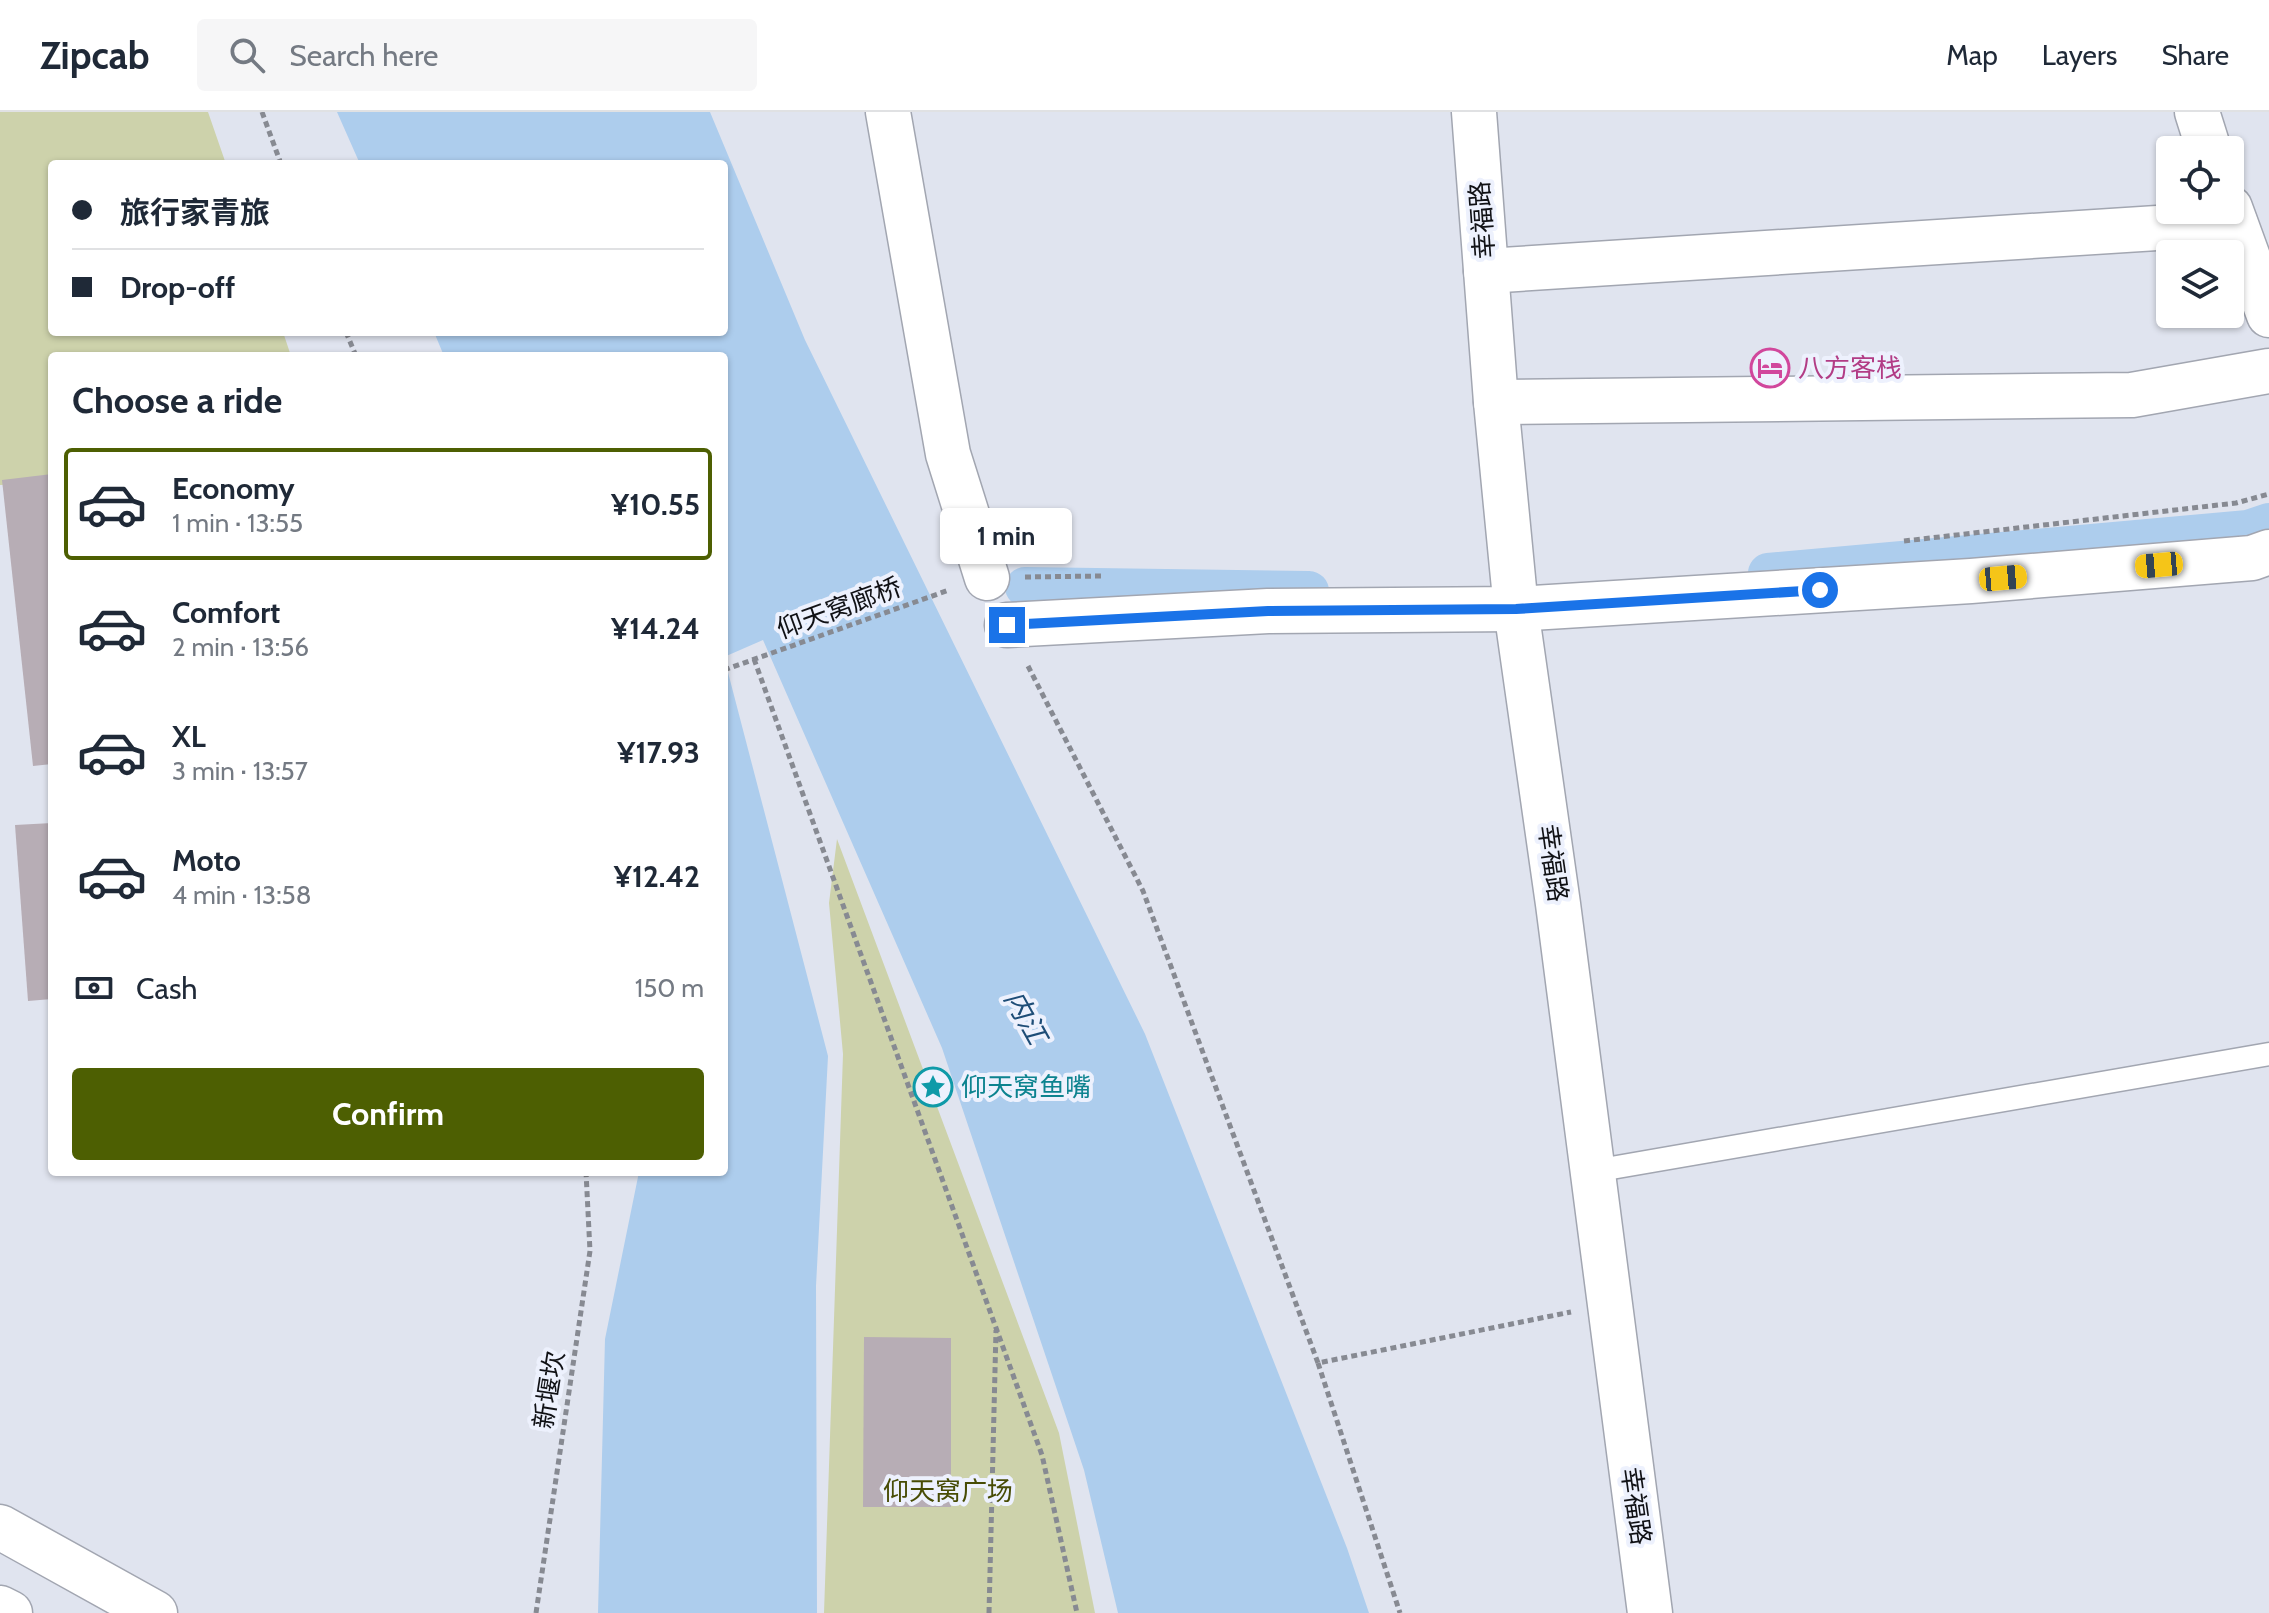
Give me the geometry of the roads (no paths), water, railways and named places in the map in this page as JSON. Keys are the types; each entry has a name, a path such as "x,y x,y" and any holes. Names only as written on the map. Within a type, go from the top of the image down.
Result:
{"street":[{"path":"888,112 969,583"},
{"name":"幸福路","path":"1474,112 1496,402 1515,591 1650,1613"},
{"path":"1486,271 2156,221"},
{"path":"2236,224 2269,315"},
{"path":"1496,402 2132,395 2269,371"},
{"path":"1007,625 1267,592 1515,591 1971,581 2252,558 2269,552"},
{"path":"0,1527 155,1613"},
{"path":"0,1608 10,1613"}],"lane":[{"path":"1594,1171 2269,1054"}],"water":[{"name":"内江","path":"337,112 710,112 805,340 1145,1034 1347,1548 1369,1613 1118,1613 1084,1470 942,1048 763,640 728,655 728,352 442,352 436,336 728,336 728,160 358,160"},
{"path":"728,672 828,1056 816,1286 817,1613 598,1613 605,1339 638,1176 728,1176"}],"waterway":[{"path":"1768,573 2248,530 2269,523"},
{"path":"1025,587 1309,591"}],"place":[{"name":"八方客栈","path":"1770,368"},
{"name":"仰天窝鱼嘴","path":"933,1087"}],"park label":[{"name":"仰天窝广场","path":"948,1491"}]}
